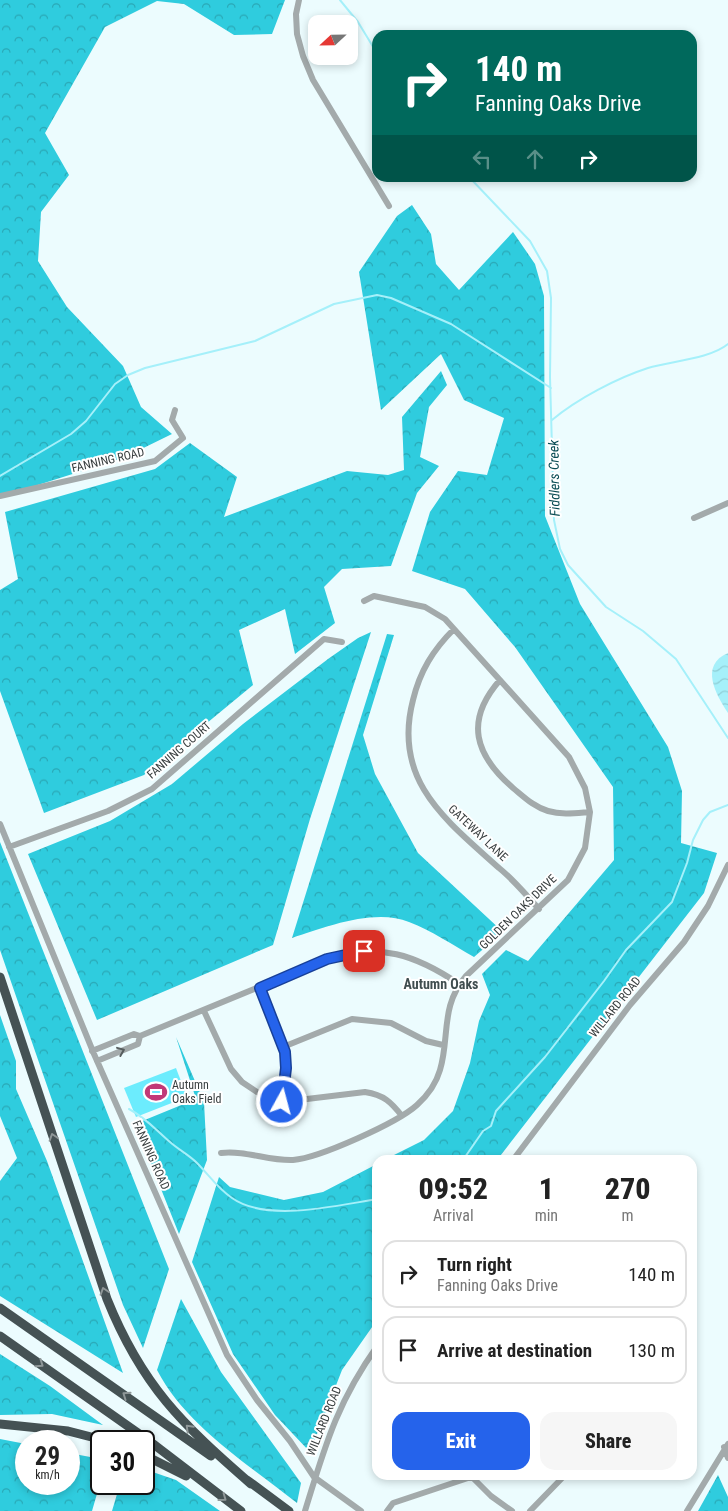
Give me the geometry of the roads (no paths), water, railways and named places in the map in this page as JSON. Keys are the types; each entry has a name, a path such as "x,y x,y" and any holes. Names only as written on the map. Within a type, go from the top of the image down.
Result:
{"highway":[{"path":"0,976 104,1290 119,1329 132,1355 160,1397 194,1433 251,1484"},
{"path":"0,1308 286,1509"},
{"path":"0,1336 152,1444 241,1511"},
{"path":"0,1424 68,1431 90,1437"},
{"path":"155,1460 204,1485"}],"street":[{"path":"299,0 296,14 297,34 306,64 372,177"},
{"path":"375,182 389,206"},
{"name":"FANNING ROAD","path":"0,496 155,461 183,438 172,420 175,410"},
{"path":"694,518 728,503"},
{"name":"GOLDEN OAKS DRIVE","path":"221,1153 246,1153 275,1160 303,1159 330,1150 402,1116 425,1097 435,1082 442,1064 443,1045 450,1004 459,984 568,880 581,858 588,838 590,812 585,788 575,767 454,629 438,614 425,608 374,596 364,601"},
{"name":"GATEWAY LANE","path":"454,629 433,652 416,689 408,716 408,730 414,771 426,796 447,822 502,870 539,909"},
{"name":"FANNING COURT","path":"9,847 108,811 152,789 324,639 342,642"},
{"path":"500,680 486,697 479,721 479,738 487,762 500,777 538,808 555,813 590,812"},
{"name":"FANNING ROAD","path":"0,824 92,1051 226,1355 256,1400 290,1441 314,1477"},
{"name":"WILLARD ROAD","path":"517,1155 630,1006 684,942 708,906 728,865"},
{"path":"92,1051 134,1034 140,1036 204,1011 327,959 364,951 411,957 436,969 459,984"},
{"path":"260,988 283,1047 286,1068 282,1102"},
{"path":"204,1011 226,1062 236,1076 256,1092 282,1102 366,1092 382,1096 392,1102 402,1116"},
{"path":"283,1047 352,1019 390,1023 426,1041 443,1045"},
{"path":"97,1061 138,1044 140,1036"},
{"name":"WILLARD ROAD","path":"305,1511 314,1477 343,1400 372,1354"},
{"path":"726,1445 728,1458"},
{"path":"687,1511 726,1445"},
{"path":"314,1477 361,1511"},
{"path":"387,1511 393,1503 459,1480"},
{"path":"475,1480 491,1496 512,1511"},
{"path":"530,1511 560,1480"}],"water":[{"path":"728,653 728,713 715,689 712,673 714,665 719,658"}],"waterway":[{"name":"Fiddlers Creek","path":"340,0 358,22 372,45"},
{"name":"Fiddlers Creek","path":"474,182 530,241 547,271 551,298 550,377 554,520 560,549 568,565 606,607 643,631 676,659 728,738"},
{"path":"0,476 71,434 86,421 115,384 128,375 145,368 255,341 334,304 377,295 391,298 451,324 551,388"},
{"path":"552,420 585,397 623,377 648,368 711,353 728,344"},
{"path":"466,1155 483,1131 491,1126 496,1111 545,1057 626,950 672,902 687,863 693,840 703,820 710,812 728,805"},
{"path":"129,1109 146,1120 173,1145 194,1160 227,1194 247,1205 264,1210 283,1211 323,1208 372,1200"}],"place":[{"name":"Autumn Oaks Field","path":"156,1092"}],"district":[{"name":"Autumn Oaks","path":"441,984"}]}
